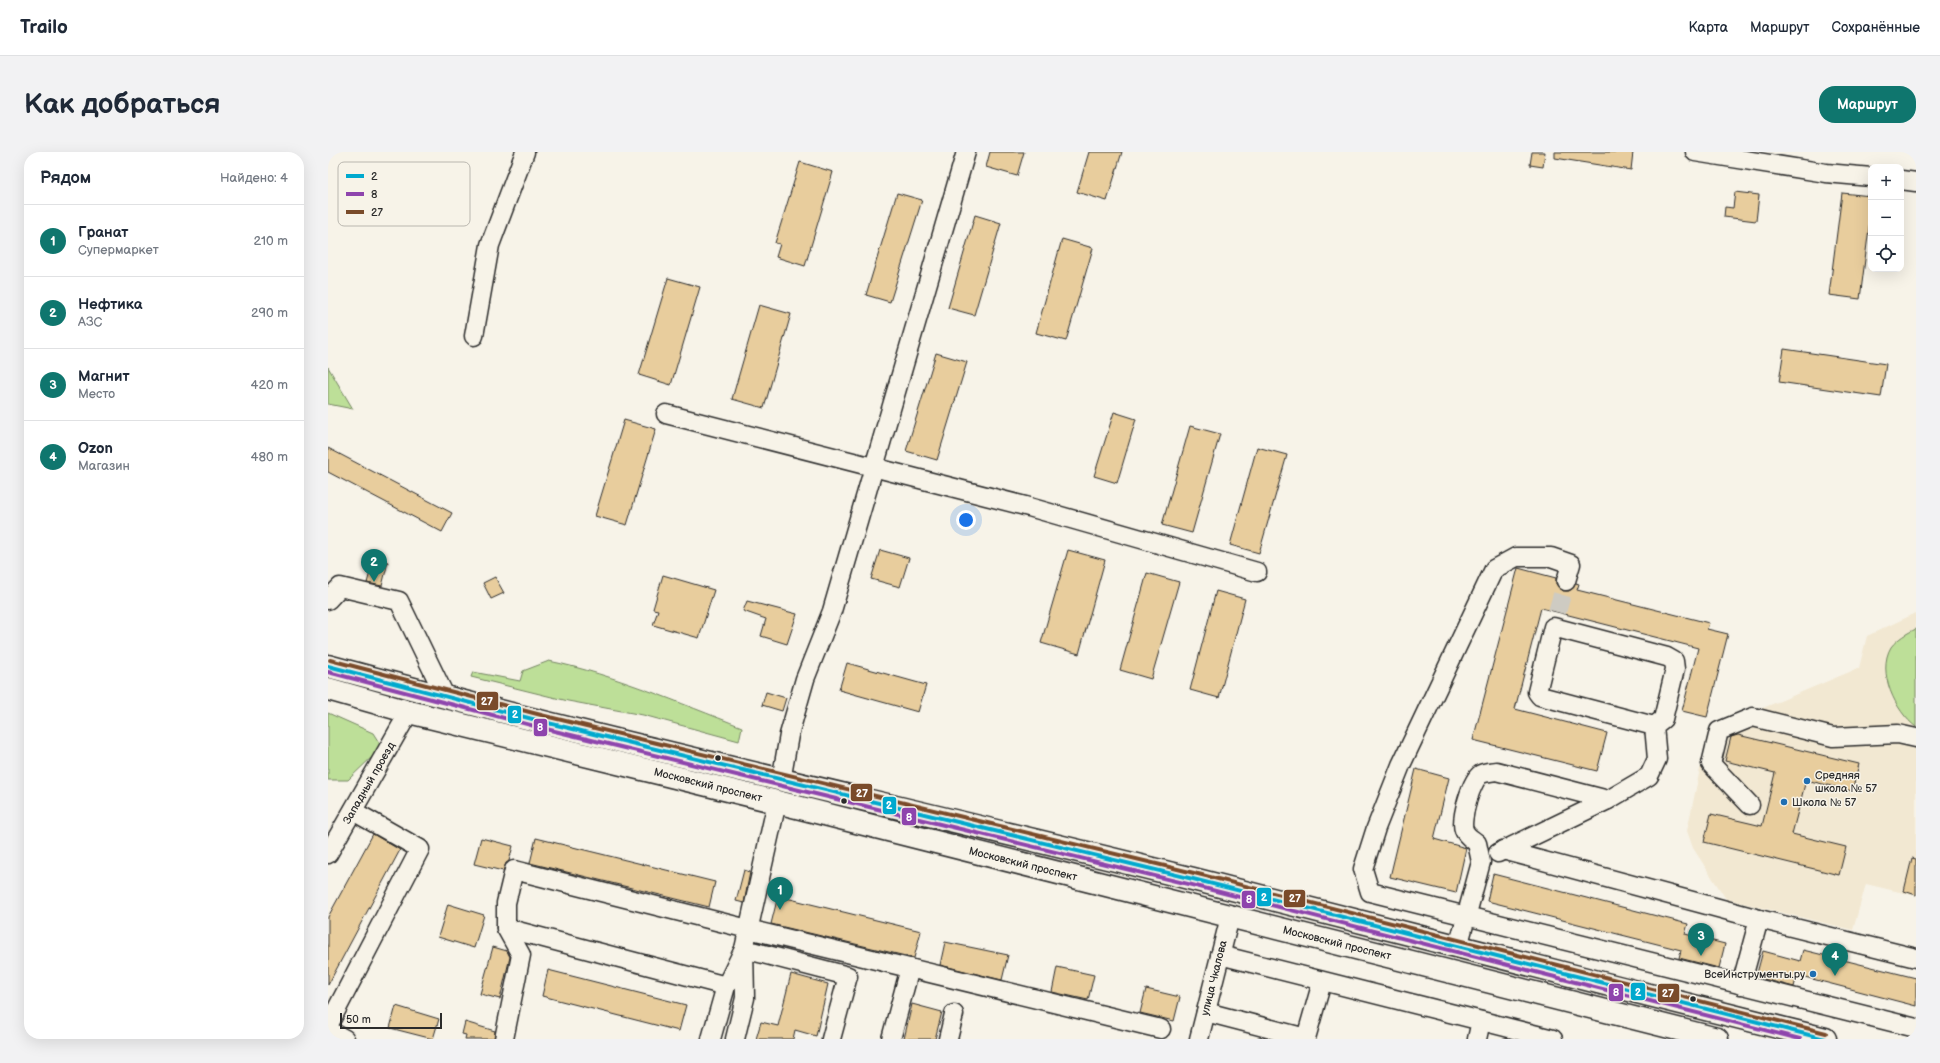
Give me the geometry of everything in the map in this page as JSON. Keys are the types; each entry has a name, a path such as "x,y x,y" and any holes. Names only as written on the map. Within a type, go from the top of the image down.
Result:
{"main road":[{"name":"Московский проспект","path":"328,666 446,698 1192,879 1825,1039"},
{"name":"Московский проспект","path":"328,689 409,712 777,802 1717,1039"},
{"path":"1452,972 1458,947"}],"street":[{"path":"474,336 490,245 525,152"},
{"path":"781,780 789,735 805,679 832,610 966,152"},
{"path":"1695,152 1826,173 1868,177"},
{"path":"1904,180 1916,182"},
{"path":"666,414 1029,507 1256,572"},
{"path":"1566,581 1571,564 1551,557 1516,557 1494,569 1401,765 1376,828 1363,869 1370,892 1916,1028"},
{"path":"328,600 340,587 399,602 446,698"},
{"path":"1555,619 1667,657 1674,661 1675,669 1663,719 1654,726 1540,696 1537,692 1537,686 1555,619"},
{"name":"Западный проезд","path":"328,854 409,712"},
{"path":"1750,805 1711,764 1719,731 1753,716 1833,737 1898,734 1916,738"},
{"path":"1481,862 1608,800 1649,776 1657,759 1654,726"},
{"path":"1458,947 1481,862 1477,843 1466,835 1463,825 1472,784 1480,775 1488,772 1496,772 1608,800"},
{"path":"735,1039 745,998 744,949 777,802"},
{"path":"328,1026 420,849 353,811"},
{"path":"1503,850 1759,919 1916,958"},
{"path":"504,1039 522,955 506,928 506,903 514,870 748,929 1161,1029"},
{"name":"улица Чкалова","path":"1199,1039 1230,917"},
{"path":"1741,985 1759,919"},
{"path":"506,928 726,986"},
{"path":"711,1039 726,986 744,949"},
{"path":"744,949 848,976 831,1039"},
{"path":"1220,954 1322,982 1553,1039"},
{"path":"891,1039 910,968"},
{"path":"1206,1012 1263,1033 1306,1038 1322,982"},
{"path":"948,1039 954,1014"},
{"path":"1477,1039 1481,1021"},
{"path":"328,1030 345,1039"}],"shaded area":[{"name":"Средняя школа № 57","path":"1916,613 1916,896 1866,884 1853,930 1726,899 1693,848 1687,831 1708,731 1859,668 1867,636"}],"green space":[{"path":"328,367 353,409 328,404"},
{"path":"1916,629 1916,727 1895,702 1890,691 1886,668 1887,657 1891,647 1902,636"},
{"path":"549,661 623,682 742,727 739,741 643,715 568,701 471,677 473,672 520,681 523,671"},
{"path":"328,713 373,733 380,744 375,754 348,780 328,780"}],"building":[{"path":"990,152 1024,152 1017,176 986,167"},
{"path":"1089,152 1122,152 1107,201 1077,192"},
{"path":"1532,152 1545,152 1543,167 1530,165"},
{"path":"1555,152 1633,152 1631,170 1555,158"},
{"path":"800,162 833,172 805,266 776,257 780,244 775,243"},
{"path":"1735,192 1759,195 1756,221 1724,217 1725,207 1733,208"},
{"path":"897,193 922,200 890,302 866,295"},
{"path":"1842,193 1868,196 1868,236 1860,299 1829,295"},
{"path":"975,215 1001,223 974,315 948,308"},
{"path":"1062,239 1093,248 1066,341 1036,333"},
{"path":"668,278 700,287 671,385 639,375"},
{"path":"759,305 791,314 764,408 732,399"},
{"path":"1784,349 1886,364 1881,397 1779,382"},
{"path":"936,353 967,362 937,460 906,451"},
{"path":"1114,412 1136,419 1117,483 1094,476"},
{"path":"624,420 656,429 627,525 595,516"},
{"path":"1190,426 1220,434 1192,533 1162,525"},
{"path":"1257,447 1287,455 1259,553 1230,545"},
{"path":"328,448 452,513 442,532 328,472"},
{"path":"880,550 909,558 900,587 871,579"},
{"path":"1068,550 1105,560 1079,654 1041,643"},
{"path":"374,558 388,562 382,586 367,583"},
{"path":"1518,568 1556,578 1556,584 1563,591 1569,591 1576,583 1579,584 1577,590 1709,623 1707,629 1728,634 1707,717 1682,711 1698,648 1541,608 1515,709 1607,733 1597,771 1473,740"},
{"path":"1147,573 1179,582 1151,679 1120,670"},
{"path":"663,575 714,590 699,638 653,625 658,610 653,609"},
{"path":"495,577 504,593 491,599 483,583"},
{"path":"1216,591 1245,599 1219,698 1190,690"},
{"path":"747,601 797,614 787,644 761,636 766,619 743,611"},
{"path":"847,663 926,685 918,712 839,690"},
{"path":"766,692 786,698 782,711 762,705"},
{"name":"Школа № 57","path":"1738,735 1859,764 1852,791 1806,780 1792,834 1846,847 1839,875 1704,842 1711,814 1762,826 1775,773 1725,761 1731,737"},
{"path":"1416,769 1449,778 1434,839 1466,848 1456,893 1390,877"},
{"path":"373,834 400,850 328,985 328,917"},
{"path":"481,838 513,846 509,861 506,863 503,871 474,864"},
{"path":"536,838 715,882 709,907 530,863"},
{"path":"1912,858 1916,859 1916,895 1904,891"},
{"path":"744,870 750,872 744,903 736,901"},
{"path":"1493,874 1688,924 1685,934 1725,944 1719,968 1679,958 1681,950 1487,901"},
{"path":"778,896 921,931 914,958 771,924"},
{"path":"448,904 484,915 474,948 438,937"},
{"path":"945,942 1008,955 1002,980 940,965"},
{"path":"493,947 507,951 510,957 500,999 480,994"},
{"path":"1803,950 1916,978 1916,1006 1797,975 1794,987 1756,977 1763,951 1800,961"},
{"path":"1057,967 1094,975 1088,1000 1052,992"},
{"path":"548,970 686,1005 679,1031 542,996"},
{"path":"791,974 828,984 816,1036 795,1030 793,1039 756,1039 761,1022 778,1026"},
{"path":"1146,989 1180,997 1174,1021 1140,1013"},
{"path":"912,1004 942,1012 935,1039 904,1039"},
{"path":"396,1006 439,1019 433,1039 390,1028"},
{"path":"465,1022 495,1031 494,1039 465,1039 466,1035 462,1034"}],"tunnel":[{"path":"1557,612 1566,581"}],"transit line":[{"name":"27","path":"330,660 545,716 1194,873 1826,1033"},
{"name":"2","path":"328,666 544,722 1193,879 1825,1039"},
{"name":"8","path":"328,672 542,728 1192,885 1800,1039"}],"place":[{"name":"Нефтика","path":"374,582"},
{"name":"Средняя школа № 57","path":"1807,781"},
{"name":"Школа № 57","path":"1784,802"},
{"name":"Гранат","path":"780,910"},
{"name":"Магнит","path":"1701,956"},
{"name":"ВсеИнструменты.ру","path":"1813,974"},
{"name":"Ozon","path":"1835,976"}]}
